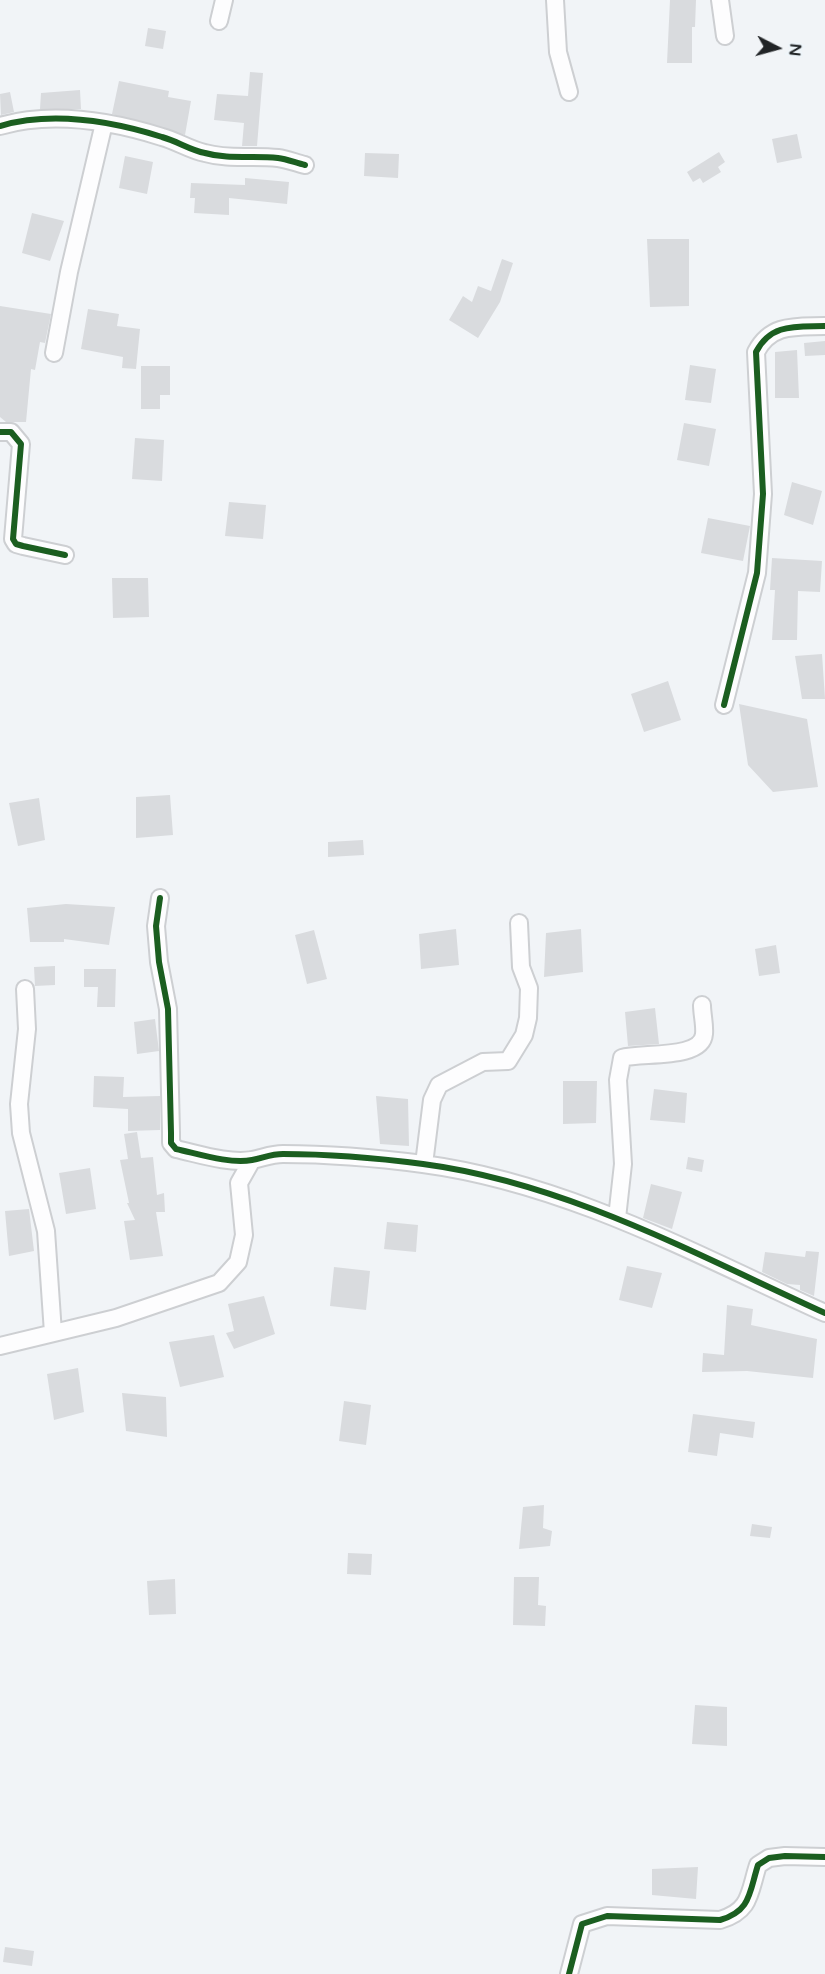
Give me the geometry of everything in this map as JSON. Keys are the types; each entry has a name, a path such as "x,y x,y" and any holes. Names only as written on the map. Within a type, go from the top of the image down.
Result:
{"street":[{"path":"219,21 224,0"},
{"path":"555,0 558,52 569,92"},
{"path":"720,0 725,36"},
{"path":"0,126 20,120 46,118 104,123 162,137 204,153 229,158 278,158 305,165"},
{"path":"54,353 69,272 104,123"},
{"path":"724,705 757,573 763,494 756,352 762,340 771,332 825,326"},
{"path":"0,432 11,432 17,436 21,444 13,539 16,544 22,546 65,555"},
{"path":"160,898 156,926 159,962 168,1009 171,1143 176,1149 252,1160 270,1154 305,1154 424,1164 533,1187 617,1218 825,1313"},
{"path":"424,1164 432,1100 439,1085 483,1062 508,1061 524,1035 528,1018 529,988 521,967 519,923"},
{"path":"25,989 27,1029 19,1104 21,1133 46,1232 53,1333"},
{"path":"617,1218 623,1164 618,1080 622,1058 682,1052 697,1046 704,1034 702,1005"},
{"path":"0,1346 116,1318 219,1283 238,1262 244,1235 239,1183 252,1160"},
{"path":"569,1974 582,1924 608,1916 720,1920 737,1915 746,1902 758,1865 785,1856 825,1857"}],"building":[{"path":"670,0 696,0 695,27 692,27 692,63 667,63"},
{"path":"148,28 166,31 163,49 145,46"},
{"path":"250,72 263,73 257,146 242,146 244,123 214,120 217,94 248,96"},
{"path":"119,81 169,91 168,97 191,101 185,135 112,114"},
{"path":"80,90 81,109 40,109 41,93"},
{"path":"10,92 14,112 1,115 0,94"},
{"path":"797,134 802,158 777,163 772,139"},
{"path":"719,152 725,162 718,167 721,172 703,183 700,178 693,182 687,172"},
{"path":"365,153 399,154 398,178 364,176"},
{"path":"125,156 153,162 147,194 119,188"},
{"path":"245,178 289,182 287,204 229,198 229,215 194,213 195,198 190,198 191,183 245,185"},
{"path":"32,213 64,221 50,261 22,253"},
{"path":"647,239 689,239 689,306 650,307"},
{"path":"502,259 513,263 500,302 478,338 449,320 463,296 472,302 478,286 491,291"},
{"path":"0,306 51,314 45,343 40,342 35,370 31,369 26,422 6,422 0,417"},
{"path":"88,309 119,314 117,326 140,329 136,369 122,368 123,357 81,349"},
{"path":"825,341 825,355 805,356 804,343"},
{"path":"797,350 799,398 775,398 775,352"},
{"path":"690,365 716,369 711,403 685,400"},
{"path":"141,366 170,366 170,395 160,395 160,409 141,409"},
{"path":"684,423 716,429 709,466 677,460"},
{"path":"135,438 164,440 162,481 132,479"},
{"path":"792,482 822,491 813,525 784,515"},
{"path":"229,502 266,505 263,539 225,536"},
{"path":"708,518 750,526 743,561 701,553"},
{"path":"772,558 822,561 820,592 798,591 797,640 772,640 775,590 770,590"},
{"path":"112,578 148,578 149,617 113,618"},
{"path":"822,654 825,699 802,699 795,656"},
{"path":"668,681 681,720 644,732 631,694"},
{"path":"739,704 807,719 818,787 773,792 748,765"},
{"path":"170,795 173,835 136,838 136,797"},
{"path":"39,798 45,840 18,846 9,803"},
{"path":"363,840 364,855 328,857 328,842"},
{"path":"66,904 115,907 109,945 64,939 64,942 30,942 27,908"},
{"path":"456,929 459,965 421,969 419,934"},
{"path":"581,929 583,972 544,977 546,933"},
{"path":"314,930 327,979 307,984 295,935"},
{"path":"776,945 780,973 759,976 755,949"},
{"path":"55,966 55,985 35,986 34,967"},
{"path":"84,969 116,969 115,1007 97,1007 98,987 84,987"},
{"path":"655,1008 659,1044 628,1046 625,1012"},
{"path":"155,1019 159,1051 137,1054 134,1022"},
{"path":"94,1076 124,1077 123,1097 160,1096 160,1130 128,1131 128,1109 93,1107"},
{"path":"563,1081 597,1081 596,1123 563,1124"},
{"path":"654,1089 687,1093 685,1123 650,1120"},
{"path":"376,1096 408,1099 409,1146 380,1144"},
{"path":"137,1132 141,1158 153,1157 157,1195 164,1193 165,1212 156,1212 163,1256 130,1260 124,1221 135,1220 127,1203 129,1203 120,1160 128,1159 124,1134"},
{"path":"688,1157 704,1160 702,1172 686,1169"},
{"path":"90,1168 96,1209 66,1214 59,1173"},
{"path":"651,1184 682,1192 672,1229 643,1218"},
{"path":"29,1209 34,1251 9,1256 5,1211"},
{"path":"387,1222 418,1225 416,1252 384,1249"},
{"path":"806,1251 819,1252 814,1296 800,1290 800,1285 787,1284 762,1272 765,1252 805,1257"},
{"path":"627,1266 662,1273 652,1308 619,1300"},
{"path":"334,1267 370,1271 366,1310 330,1306"},
{"path":"264,1296 275,1334 234,1349 226,1333 234,1331 228,1304"},
{"path":"727,1305 753,1309 751,1325 817,1339 813,1378 747,1371 702,1372 703,1353 724,1355"},
{"path":"214,1335 224,1377 180,1387 169,1342"},
{"path":"78,1368 84,1412 54,1420 47,1374"},
{"path":"122,1393 166,1397 167,1437 126,1431"},
{"path":"344,1401 371,1405 366,1445 339,1441"},
{"path":"693,1414 755,1422 753,1438 720,1433 717,1456 688,1452"},
{"path":"544,1505 543,1528 552,1531 550,1546 519,1549 523,1507"},
{"path":"752,1524 772,1527 770,1538 750,1536"},
{"path":"348,1553 372,1554 371,1575 347,1574"},
{"path":"514,1577 539,1577 538,1605 546,1606 545,1626 513,1625"},
{"path":"175,1579 176,1614 149,1615 147,1581"},
{"path":"695,1705 727,1707 727,1746 692,1744"},
{"path":"698,1867 696,1899 652,1895 652,1869"},
{"path":"5,1947 34,1951 32,1966 3,1962"}],"cycle path":[{"path":"0,126 40,119 81,120 143,131 199,152 232,157 278,158 305,165"},
{"path":"724,705 757,573 763,494 756,352 762,343 777,331 794,327 825,326"},
{"path":"0,432 11,432 21,444 13,539 16,544 65,555"},
{"path":"160,898 156,926 159,962 168,1009 171,1143 176,1149 234,1161 279,1154 300,1154 371,1158 476,1173 528,1187 629,1224 825,1313"},
{"path":"569,1974 582,1924 607,1916 720,1920 738,1912 743,1906 758,1865 769,1858 825,1857"}]}
